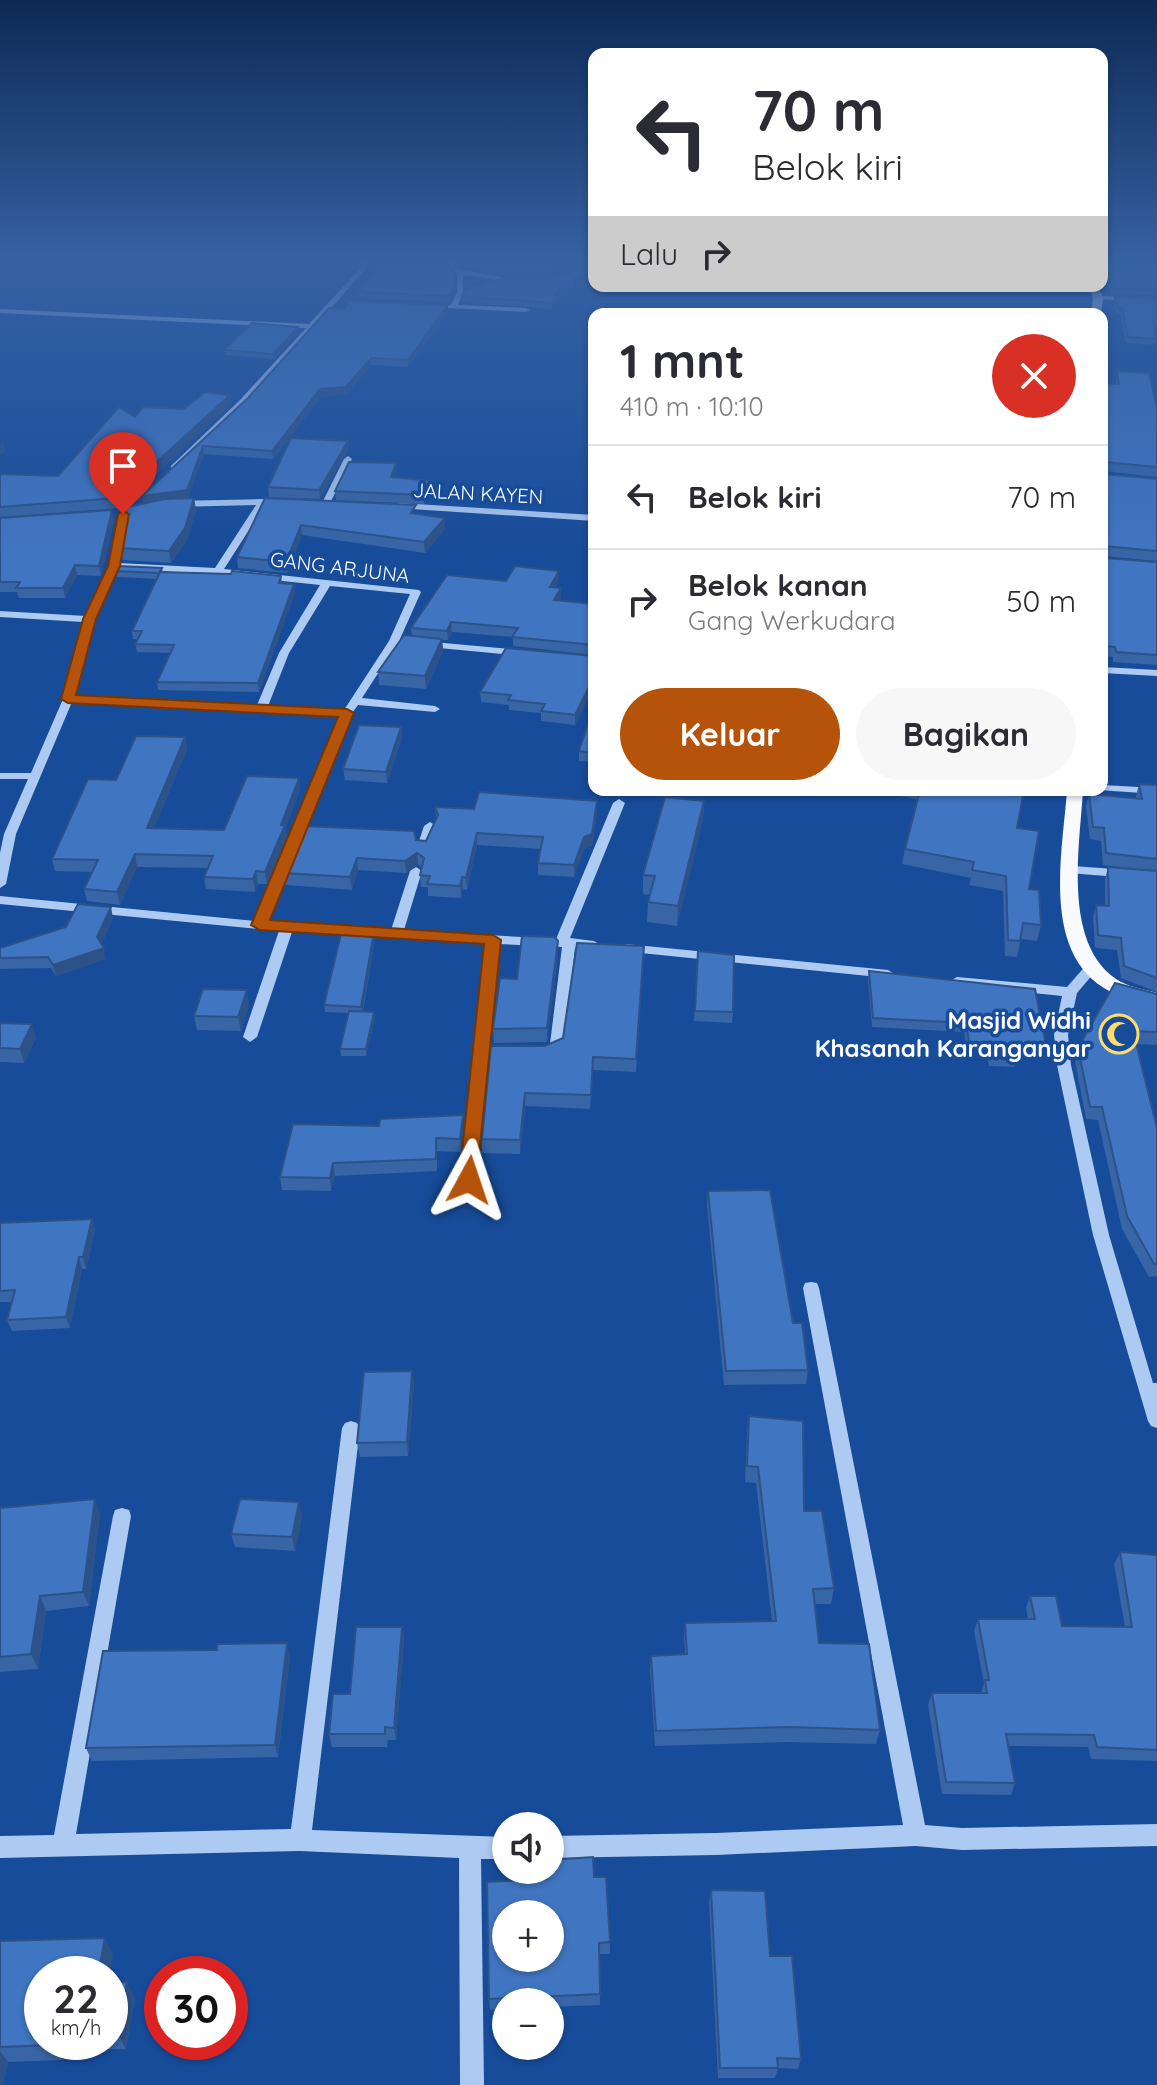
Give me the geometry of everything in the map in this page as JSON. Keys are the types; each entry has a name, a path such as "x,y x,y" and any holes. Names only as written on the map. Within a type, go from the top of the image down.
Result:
{"main road":[{"path":"1075,796 1072,907 1077,938 1104,980 1125,991 1157,999"}],"street":[{"path":"167,476 244,401 280,360"},
{"path":"326,503 348,459"},
{"path":"0,884 5,834 35,776 68,699 89,619 114,566 123,514 145,495"},
{"path":"218,571 262,502"},
{"path":"167,504 300,502"},
{"path":"313,502 340,503"},
{"name":"JALAN KAYEN","path":"381,505 588,518"},
{"path":"109,515 153,508"},
{"name":"GANG ARJUNA","path":"114,566 218,571 416,592 394,641 347,713 260,925"},
{"path":"261,709 284,653 327,582"},
{"path":"0,614 89,619"},
{"path":"394,641 533,654"},
{"path":"1108,670 1157,673"},
{"path":"68,699 347,713"},
{"path":"355,701 435,709"},
{"path":"0,776 35,776"},
{"path":"1108,788 1157,791"},
{"path":"529,1051 552,1051 557,1046 566,942 619,803"},
{"path":"423,847 430,826"},
{"path":"1072,870 1157,876"},
{"path":"396,934 416,871"},
{"path":"0,900 287,928 566,942 898,975"},
{"path":"250,1037 287,928"},
{"path":"469,1180 493,940"},
{"path":"1093,966 1070,992 1061,1035 1064,1065 1101,1235 1152,1390 1157,1421"},
{"path":"945,980 1070,992"},
{"path":"482,1051 497,1051"},
{"path":"811,1288 916,1835"},
{"path":"300,1840 351,1428"},
{"path":"63,1845 122,1516"},
{"path":"564,1847 916,1835 962,1839 1157,1835"},
{"path":"0,1847 300,1840 492,1848"},
{"path":"470,1848 472,2085"}],"building":[{"path":"282,360 369,360 346,387 320,389 272,451 203,446 187,490 142,496 248,398"},
{"path":"1117,371 1149,373 1157,408 1157,467 1108,462 1108,383 1119,384"},
{"path":"205,392 230,395 117,498 0,507 0,474 58,476 119,407 135,417 143,407 184,409"},
{"path":"291,438 348,441 319,490 268,487"},
{"path":"349,462 396,463 391,477 432,481 423,495 335,491"},
{"path":"1108,474 1157,479 1157,551 1108,546"},
{"path":"194,498 185,528 169,551 120,548 127,507 165,499"},
{"path":"265,498 416,505 411,513 445,518 424,542 301,525 286,562 237,557"},
{"path":"112,510 99,566 75,565 63,588 16,588 20,582 0,582 0,518"},
{"path":"1108,558 1157,562 1157,655 1116,652 1115,647 1108,646"},
{"path":"118,566 162,568 159,573 115,571"},
{"path":"515,566 559,571 550,587 561,588 554,600 588,603 588,644 512,637 518,628 451,622 447,631 411,628 447,575 506,581"},
{"path":"232,571 281,576 279,583 294,584 258,683 157,682 174,645 135,644 142,631 132,631 160,572 231,574"},
{"path":"404,635 442,639 425,676 378,672"},
{"path":"506,648 588,655 588,689 575,715 541,711 545,704 508,700 511,695 480,692"},
{"path":"588,723 588,752 579,751"},
{"path":"359,725 401,727 386,772 343,769"},
{"path":"136,736 185,737 147,828 224,830 247,776 299,778 281,825 285,825 265,872 256,871 253,879 204,877 213,856 135,854 117,892 84,889 98,860 52,859 88,779 116,780"},
{"path":"1139,784 1157,785 1157,859 1106,853 1104,828 1093,827 1089,796 1142,799"},
{"path":"479,792 597,801 592,834 584,837 574,865 538,863 543,837 477,833 466,878 462,877 460,886 427,884 430,876 420,875 424,858 417,853 405,861 357,858 350,877 284,873 303,826 414,831 416,840 426,841 438,815 435,807 474,809"},
{"path":"918,796 1023,796 1017,828 1039,831 1029,889 1039,890 1041,925 1023,923 1020,941 1008,940 1006,876 972,870 974,862 905,849"},
{"path":"665,797 704,801 678,906 648,902 655,876 643,875"},
{"path":"1108,867 1157,871 1157,978 1124,966 1121,938 1098,935 1096,905 1109,906"},
{"path":"78,904 111,907 97,937 104,948 53,965 48,957 0,958 0,948 66,927"},
{"path":"342,930 374,932 361,1007 324,1005"},
{"path":"522,936 555,937 558,941 547,1028 493,1029 500,978 517,979"},
{"path":"577,943 644,946 636,1059 593,1057 591,1095 525,1093 520,1140 482,1139 491,1046 545,1046 563,1038"},
{"path":"698,951 734,955 733,1012 695,1011"},
{"path":"869,971 1035,989 1046,1045 1015,1043 1017,1058 991,1057 988,1043 969,1042 966,1023 873,1018"},
{"path":"1115,983 1157,994 1157,1032 1133,1031 1157,1128 1157,1264 1154,1264 1127,1216 1102,1107 1090,1107 1078,1048"},
{"path":"203,989 247,990 238,1017 194,1016"},
{"path":"349,1011 374,1012 366,1049 340,1049"},
{"path":"0,1023 32,1024 20,1049 0,1048"},
{"path":"463,1115 460,1139 436,1138 436,1159 333,1163 330,1178 280,1177 293,1124 379,1126 380,1119"},
{"path":"770,1190 793,1323 802,1323 808,1370 726,1371 708,1191"},
{"path":"92,1219 83,1257 79,1257 66,1317 7,1320 15,1290 0,1291 0,1223"},
{"path":"412,1371 407,1442 357,1443 364,1372"},
{"path":"749,1416 803,1421 804,1511 822,1511 834,1588 813,1589 819,1643 869,1644 880,1730 789,1727 656,1731 651,1656 687,1654 685,1623 776,1621 758,1467 747,1466"},
{"path":"95,1499 83,1592 40,1596 31,1654 0,1657 0,1508"},
{"path":"240,1499 299,1502 292,1537 231,1534"},
{"path":"1120,1552 1157,1555 1157,1750 1097,1747 1094,1735 1006,1734 1015,1783 946,1782 932,1693 987,1693 985,1680 989,1680 978,1619 1035,1619 1030,1596 1056,1596 1062,1626 1132,1627"},
{"path":"356,1627 402,1627 394,1728 385,1727 385,1734 329,1734 333,1694 350,1694"},
{"path":"287,1643 275,1745 86,1748 103,1651 217,1650 217,1644"},
{"path":"593,1857 594,1877 606,1877 610,1942 599,1943 600,1994 564,1996 564,1988 492,1988 492,1999 489,1999 487,1882 564,1884 564,1859"},
{"path":"711,1890 765,1891 770,1956 792,1956 801,2059 777,2058 778,2068 720,2068"},
{"path":"105,1938 102,1956 24,1956 24,2046 0,2047 0,1941"}],"place":[{"name":"Masjid Widhi Khasanah Karanganyar","path":"1119,1034"}],"route":[{"path":"123,514 114,566 89,619 68,699 347,713 260,925 493,940 469,1180"}]}
